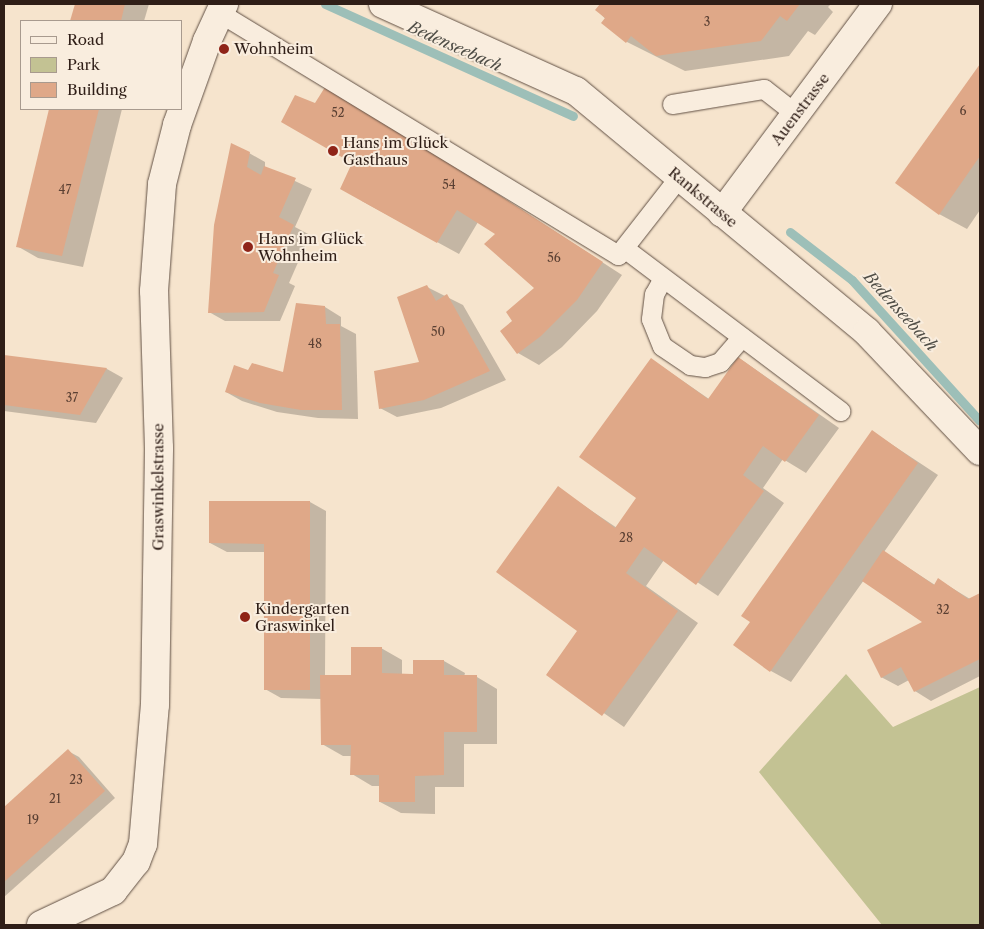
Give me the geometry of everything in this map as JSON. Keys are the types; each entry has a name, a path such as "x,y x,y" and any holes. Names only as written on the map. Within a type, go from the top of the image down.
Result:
{"street":[{"name":"Rankstrasse","path":"383,4 576,91 867,332 980,452"},
{"name":"Auenstrasse","path":"722,213 878,4"},
{"name":"Graswinkelstrasse","path":"41,925 113,891 136,862 143,844 155,705 159,448 154,291 162,184 177,125 222,8"}],"lane":[{"path":"222,8 618,255 679,177"},
{"path":"672,104 764,90 796,114"},
{"path":"624,248 840,411"},
{"path":"662,278 654,294 651,319 662,346 690,365 705,367 720,362 742,337"}],"green space":[{"path":"846,674 893,727 980,687 980,925 882,925 759,772"}],"building":[{"path":"75,4 125,4 121,20 70,20"},
{"path":"600,4 800,4 787,21 780,16 761,41 656,56 631,36 626,43 601,23 605,18 595,10"},
{"path":"980,64 980,156 939,215 895,183"},
{"path":"327,84 603,262 577,300 541,336 517,354 500,331 512,321 506,312 534,288 484,244 495,234 457,210 437,243 340,189 352,163 281,122 295,95 315,103"},
{"path":"49,110 99,110 62,256 16,247"},
{"name":"Hans im Glück Wohnheim","path":"231,143 250,152 247,167 261,175 264,166 296,178 279,217 294,225 273,273 279,275 264,312 208,313 214,225"},
{"path":"427,285 436,301 447,294 490,371 424,400 379,409 374,371 419,362 397,297"},
{"path":"296,303 325,306 326,324 340,324 342,410 301,410 260,403 225,392 234,365 248,370 252,363 283,372"},
{"path":"4,355 107,368 80,415 4,405"},
{"path":"738,357 819,415 785,462 763,446 743,475 764,491 696,585 644,547 626,573 678,611 602,716 546,675 577,631 496,572 558,486 615,528 636,498 579,457 651,358 708,399"},
{"path":"872,430 918,463 770,672 733,645 750,622 741,616"},
{"path":"209,501 310,501 310,690 264,690 264,544 209,543"},
{"path":"883,550 934,585 938,578 968,599 980,593 980,659 914,692 901,667 881,678 867,650 922,622 862,581"},
{"path":"351,647 382,647 382,673 413,674 413,660 444,660 444,675 477,675 477,732 444,732 444,775 415,776 415,802 379,802 379,775 350,775 351,745 321,745 320,675 351,675"},
{"path":"68,749 105,791 4,882 4,807"}],"waterway":[{"name":"Bedenseebach","path":"325,4 573,116"},
{"name":"Bedenseebach","path":"790,232 852,280 980,421"}],"place":[{"name":"Wohnheim","path":"224,49"},
{"name":"Hans im Glück Gasthaus","path":"333,151"},
{"name":"Hans im Glück Wohnheim","path":"248,247"},
{"name":"Kindergarten Graswinkel","path":"245,617"}]}
